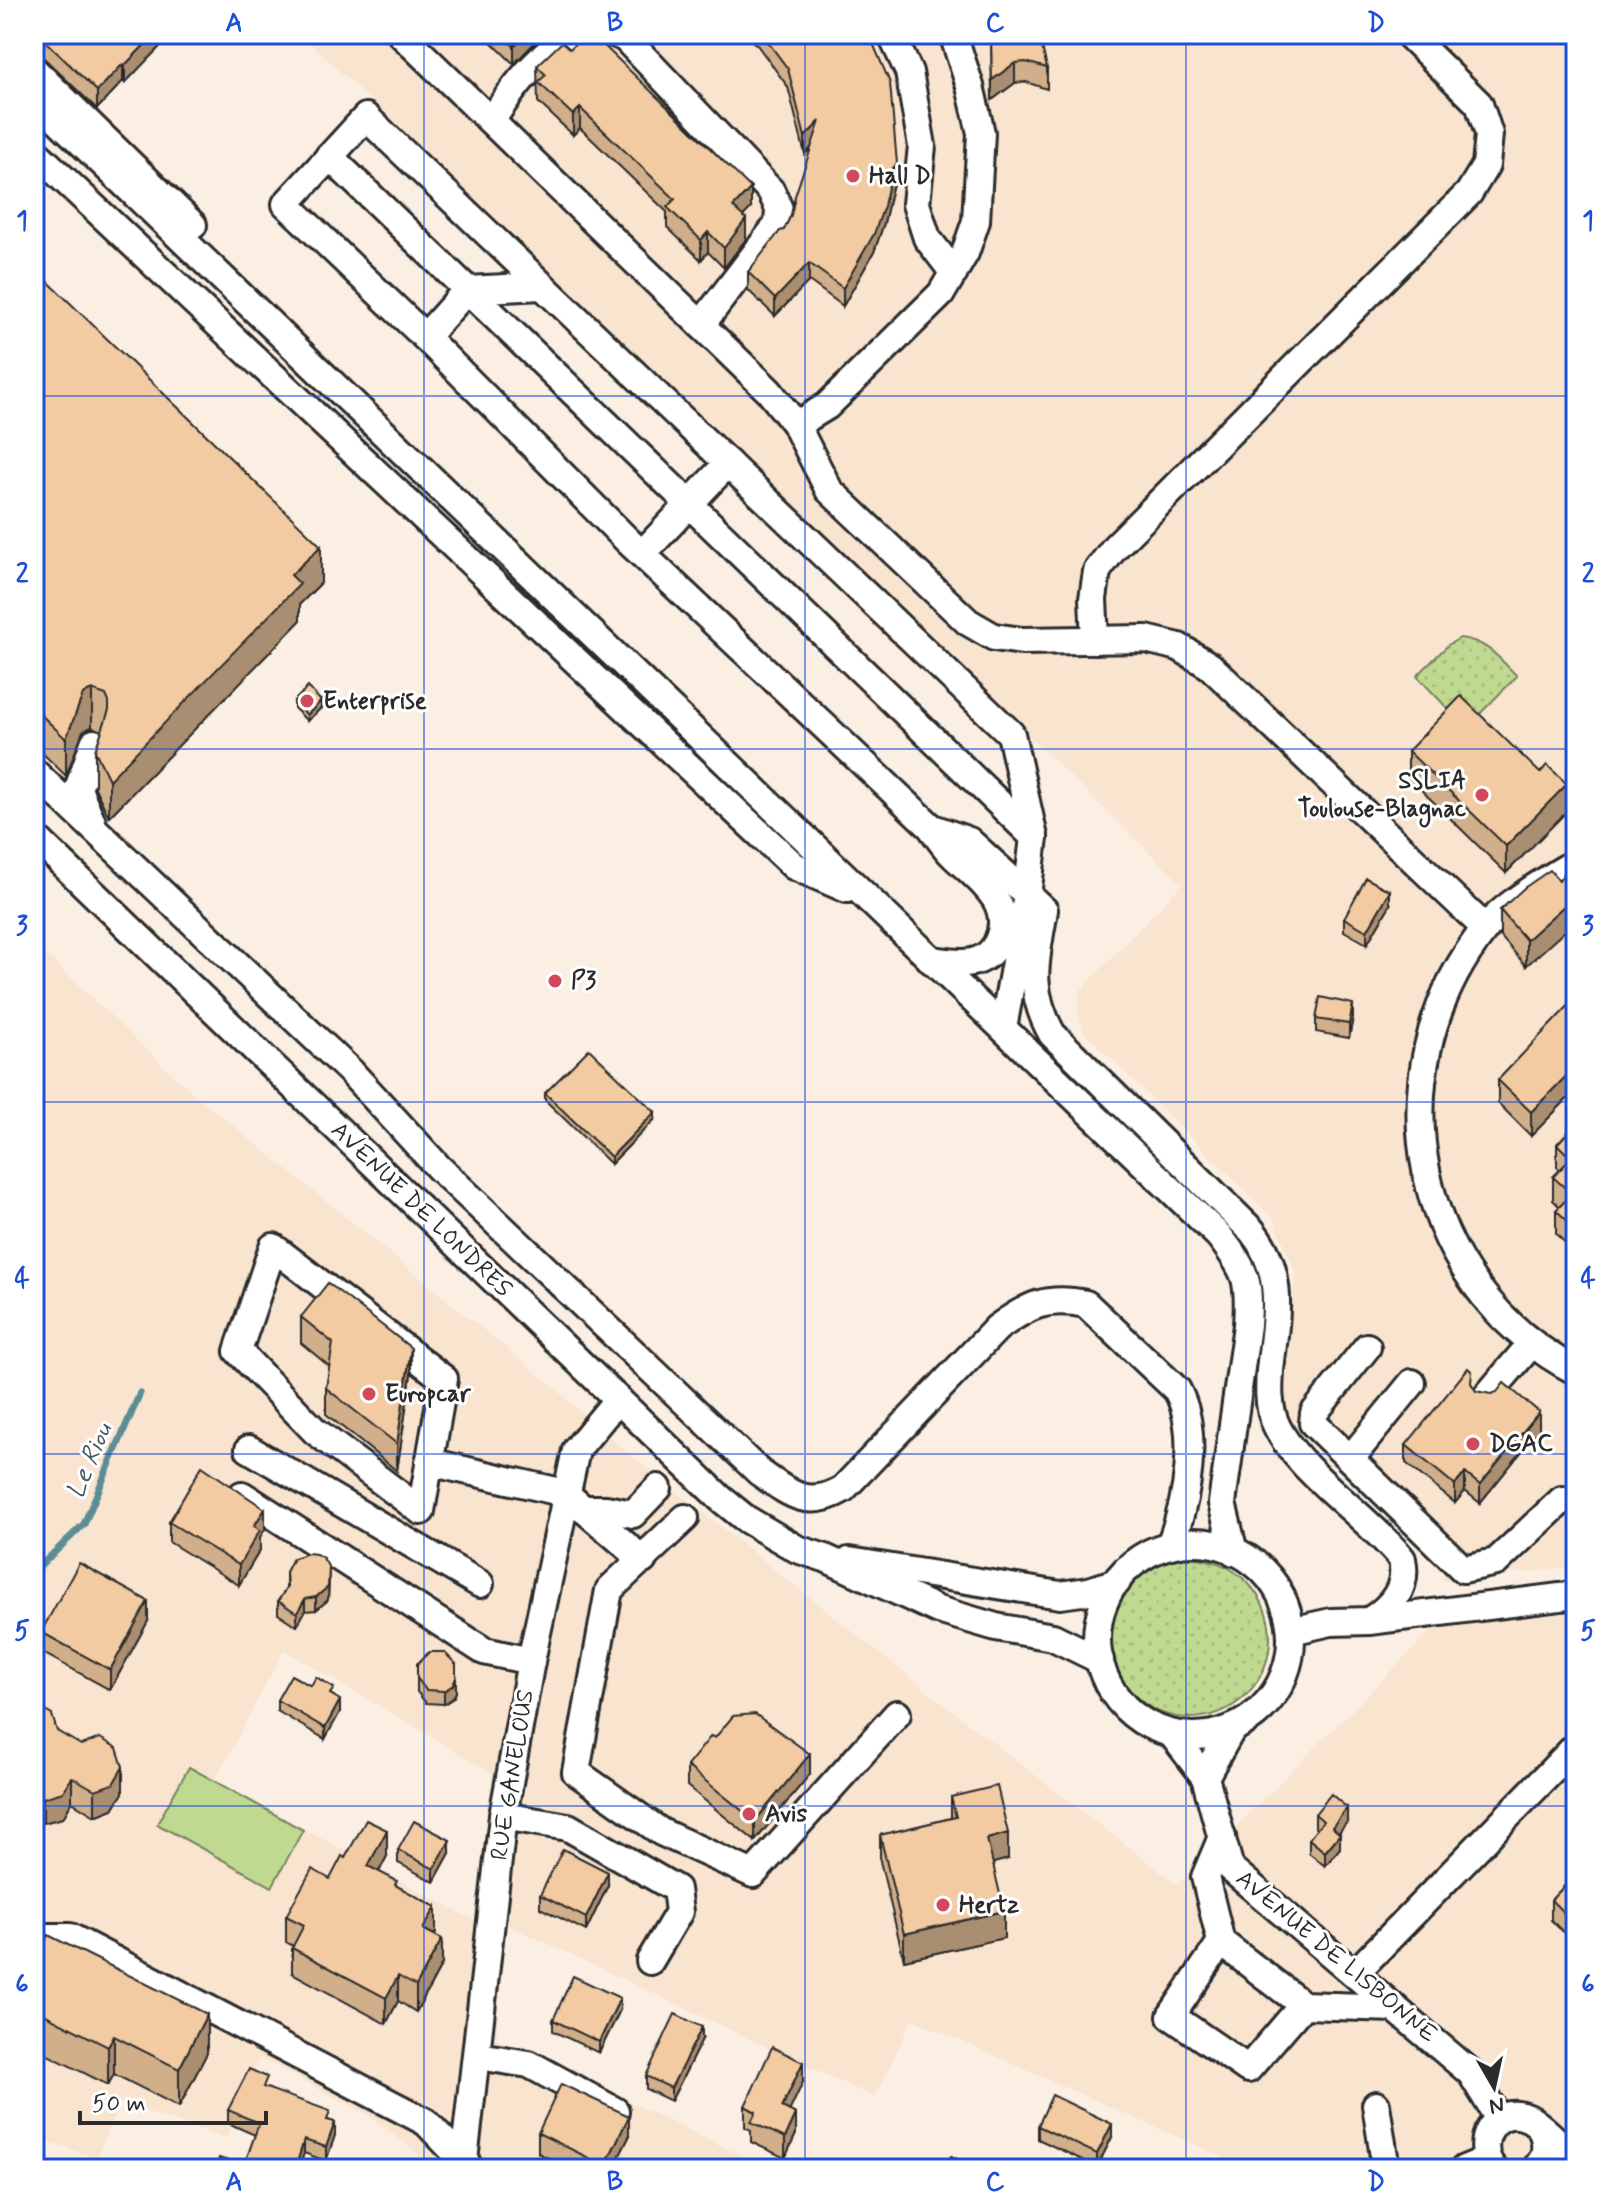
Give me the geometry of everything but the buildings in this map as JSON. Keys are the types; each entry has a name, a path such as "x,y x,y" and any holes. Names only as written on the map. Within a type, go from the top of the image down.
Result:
{"street":[{"path":"401,34 769,391 796,425 829,490 968,622 994,637 1022,641 1146,639 1179,647 1210,666 1485,928"},
{"path":"491,121 513,87 563,40 579,34"},
{"path":"616,34 625,38 771,191 779,209 778,224 701,325"},
{"path":"891,34 909,72 922,146 916,204 927,238 954,273"},
{"path":"796,425 827,406 941,294 965,253 976,221 981,133 953,34"},
{"path":"1095,640 1093,599 1097,571 1115,547 1469,193 1486,165 1489,134 1479,104 1408,34"},
{"path":"34,70 551,575 567,611"},
{"path":"34,97 1219,1236 1242,1265 1249,1296 1222,1503 1234,1552"},
{"path":"931,960 960,963 981,960 996,945 1003,919 993,893 951,853 931,827 642,554 425,337 286,204 366,117 1011,734 1034,837 1024,976 1003,1028"},
{"path":"34,151 794,866 865,897"},
{"path":"329,156 1034,837"},
{"path":"425,337 467,290 542,286"},
{"path":"642,554 728,463"},
{"path":"94,743 78,789 96,831"},
{"path":"34,772 350,1071 439,1168 759,1472 789,1493 804,1499 819,1499 843,1489 997,1328 1025,1307 1051,1300 1069,1301 1086,1304 1177,1390 1185,1404 1189,1442 1184,1499 1170,1545"},
{"path":"931,827 969,841 1031,912"},
{"name":"AVENUE DE LONDRES","path":"34,836 746,1519 797,1549 825,1558 938,1610 996,1627 1053,1637 1100,1660"},
{"path":"1576,862 1530,890 1485,928 1454,977 1437,1019 1422,1066 1419,1104 1422,1159 1453,1249 1475,1286 1505,1320 1547,1356 1576,1371"},
{"path":"1024,976 1059,1042 1252,1231 1263,1247 1277,1284 1268,1394 1275,1422 1294,1451 1402,1559 1403,1584 1398,1594 1382,1613 1369,1621"},
{"path":"273,1247 444,1379 431,1453 421,1511 315,1431 238,1351 273,1247"},
{"path":"1486,1397 1532,1343"},
{"path":"1367,1347 1314,1413 1313,1423 1463,1569 1467,1609"},
{"path":"1351,1458 1412,1383"},
{"name":"RUE GANELOUS","path":"467,2167 503,1816 531,1661 572,1493 576,1450 618,1399"},
{"path":"249,1449 480,1584"},
{"path":"431,1453 572,1493 606,1509 633,1514 658,1488"},
{"path":"572,1493 643,1560"},
{"path":"242,1495 484,1651 531,1661"},
{"path":"392,1533 401,1496"},
{"path":"1463,1569 1496,1562 1562,1500"},
{"path":"685,1518 609,1590 576,1772 661,1832 753,1874 897,1714"},
{"path":"1196,1542 1222,1546 1234,1552 1248,1558 1270,1578 1285,1603 1291,1631 1289,1661 1278,1689 1258,1713 1232,1729 1202,1736 1172,1734 1144,1723 1121,1704 1105,1679 1098,1650 1098,1623 1106,1597 1122,1574 1144,1556 1170,1545 1196,1542"},
{"name":"AVENUE DE LONDRES","path":"825,1558 880,1564 1060,1595 1089,1591 1117,1582"},
{"path":"1291,1631 1331,1622 1369,1621 1576,1595"},
{"path":"1205,1777 1232,1729"},
{"name":"AVENUE DE LISBONNE","path":"1172,1734 1205,1777 1230,1868 1471,2073 1499,2119"},
{"path":"1355,1973 1576,1746"},
{"path":"503,1816 568,1827 676,1889 679,1912 650,1961"},
{"path":"1222,1837 1205,1877 1221,1942 1303,2005 1395,2008"},
{"path":"34,1937 70,1937 426,2122 467,2167"},
{"path":"1221,1942 1171,2016 1248,2069 1303,2005"},
{"path":"478,2056 529,2064 615,2111"},
{"path":"1376,2105 1386,2169"},
{"path":"1481,2166 1485,2137 1490,2127 1499,2119 1517,2115 1526,2117 1576,2158"},
{"path":"1535,2169 1544,2157 1546,2147 1541,2129"}],"shaded area":[{"path":"301,34 1576,34 1576,1567 1444,1581 1440,1565 1295,1427 1286,1412 1281,1392 1296,1274 1274,1219 1084,1032 1078,1012 1080,991 1182,884"},
{"path":"34,943 186,1087 554,1387 622,1448 964,1720 1178,1885 1436,1626 1576,1613 1576,2169 1249,2169 912,2019 875,2098 506,1924 496,2038 770,2169 436,2169 370,2116 260,2058 226,2138 119,2103 97,2158 34,2137","holes":["284,1650 492,1773 475,1921 215,1781"]}],"green space":[{"path":"1460,638 1485,647 1517,676 1466,728 1417,676 1448,645"},
{"path":"1190,1558 1220,1565 1246,1582 1263,1608 1270,1638 1263,1668 1246,1694 1220,1711 1190,1718 1160,1711 1134,1694 1117,1668 1110,1638 1117,1608 1134,1582 1160,1565"},
{"path":"189,1767 303,1830 272,1887 157,1824"}],"waterway":[{"name":"Le Riou","path":"34,1572 84,1524 140,1393"}],"place":[{"name":"Hall D","path":"853,176"},
{"name":"Enterprise","path":"307,701"},
{"name":"SSLIA Toulouse-Blagnac","path":"1482,795"},
{"name":"P3","path":"555,981"},
{"name":"Europcar","path":"369,1394"},
{"name":"DGAC","path":"1473,1444"},
{"name":"Avis","path":"749,1814"},
{"name":"Hertz","path":"943,1905"}]}
